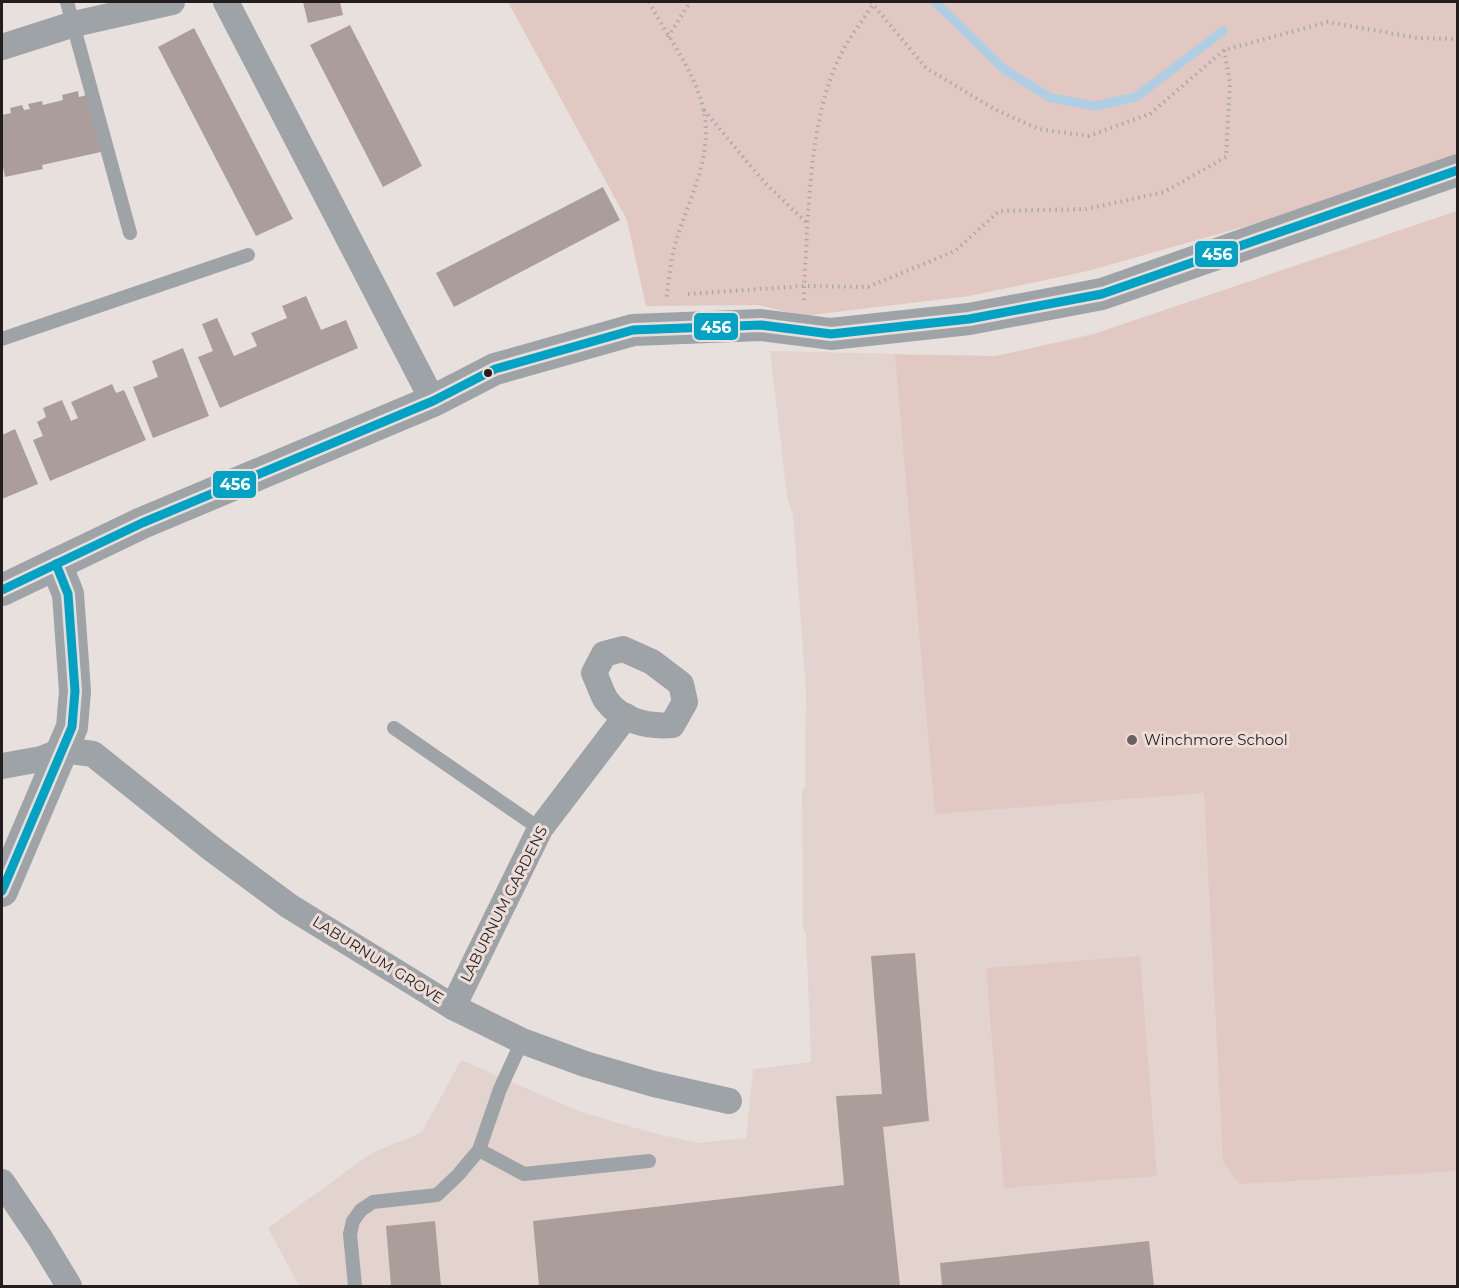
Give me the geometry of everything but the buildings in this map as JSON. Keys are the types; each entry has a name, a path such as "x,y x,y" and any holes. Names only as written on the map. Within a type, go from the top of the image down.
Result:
{"street":[{"path":"2,47 70,13 172,2"},
{"path":"226,2 433,401"},
{"path":"2,590 142,524 433,401 495,369 633,330 761,325 831,334 969,319 1102,294 1458,170"},
{"path":"2,891 72,727 75,691 68,594 56,564"},
{"name":"LABURNUM GARDENS","path":"453,1007 540,829 626,717"},
{"path":"2,766 41,759 64,750"},
{"name":"LABURNUM GROVE","path":"64,750 93,754 212,849 289,906 453,1007 522,1041 644,1081 729,1101"},
{"path":"2,1182 40,1238 69,1287"}],"lane":[{"path":"70,13 130,232"},
{"path":"2,339 248,255"},
{"path":"394,728 540,829"},
{"path":"355,1287 350,1234 353,1221 361,1210 372,1202 383,1199 437,1195 480,1150 501,1089 522,1041"},
{"path":"480,1150 524,1174 649,1161"}],"path":[{"path":"649,2 692,78 704,109 764,182 808,224"},
{"path":"668,38 690,2"},
{"path":"804,285 818,131 831,79 842,54 872,3 926,68 996,110 1039,129 1088,136 1150,114 1224,50 1328,22 1417,38 1458,39"},
{"path":"666,296 804,285 868,287 955,250 999,211 1087,208 1164,192 1227,157 1230,82 1224,50"},
{"path":"661,329 674,246 698,181 705,150 704,109"}],"shaded area":[{"path":"508,2 1457,2 1457,166 1088,271 969,296 803,316 759,305 646,306 627,220"},
{"name":"Winchmore School","path":"1457,211 1457,1286 299,1286 268,1228 372,1153 422,1132 461,1060 581,1112 653,1133 698,1143 746,1138 753,1069 811,1062 806,934 803,926 802,789 805,788 806,692 793,515 787,497 770,351 996,356 1100,332"},
{"path":"1457,211 1457,1171 1240,1184 1223,1162 1204,793 935,814 895,355 996,356 1085,337"},
{"path":"1140,956 1157,1176 1004,1188 986,968"}],"waterway":[{"path":"935,2 1005,70 1051,98 1095,106 1136,97 1223,31"}],"transit line":[{"name":"456","path":"2,590 142,523 433,401 495,369 633,330 761,325 831,334 969,319 1102,294 1458,170"},
{"name":"456","path":"2,891 72,727 75,691 68,594 56,564"}],"place":[{"name":"Winchmore School","path":"1132,740"}]}
